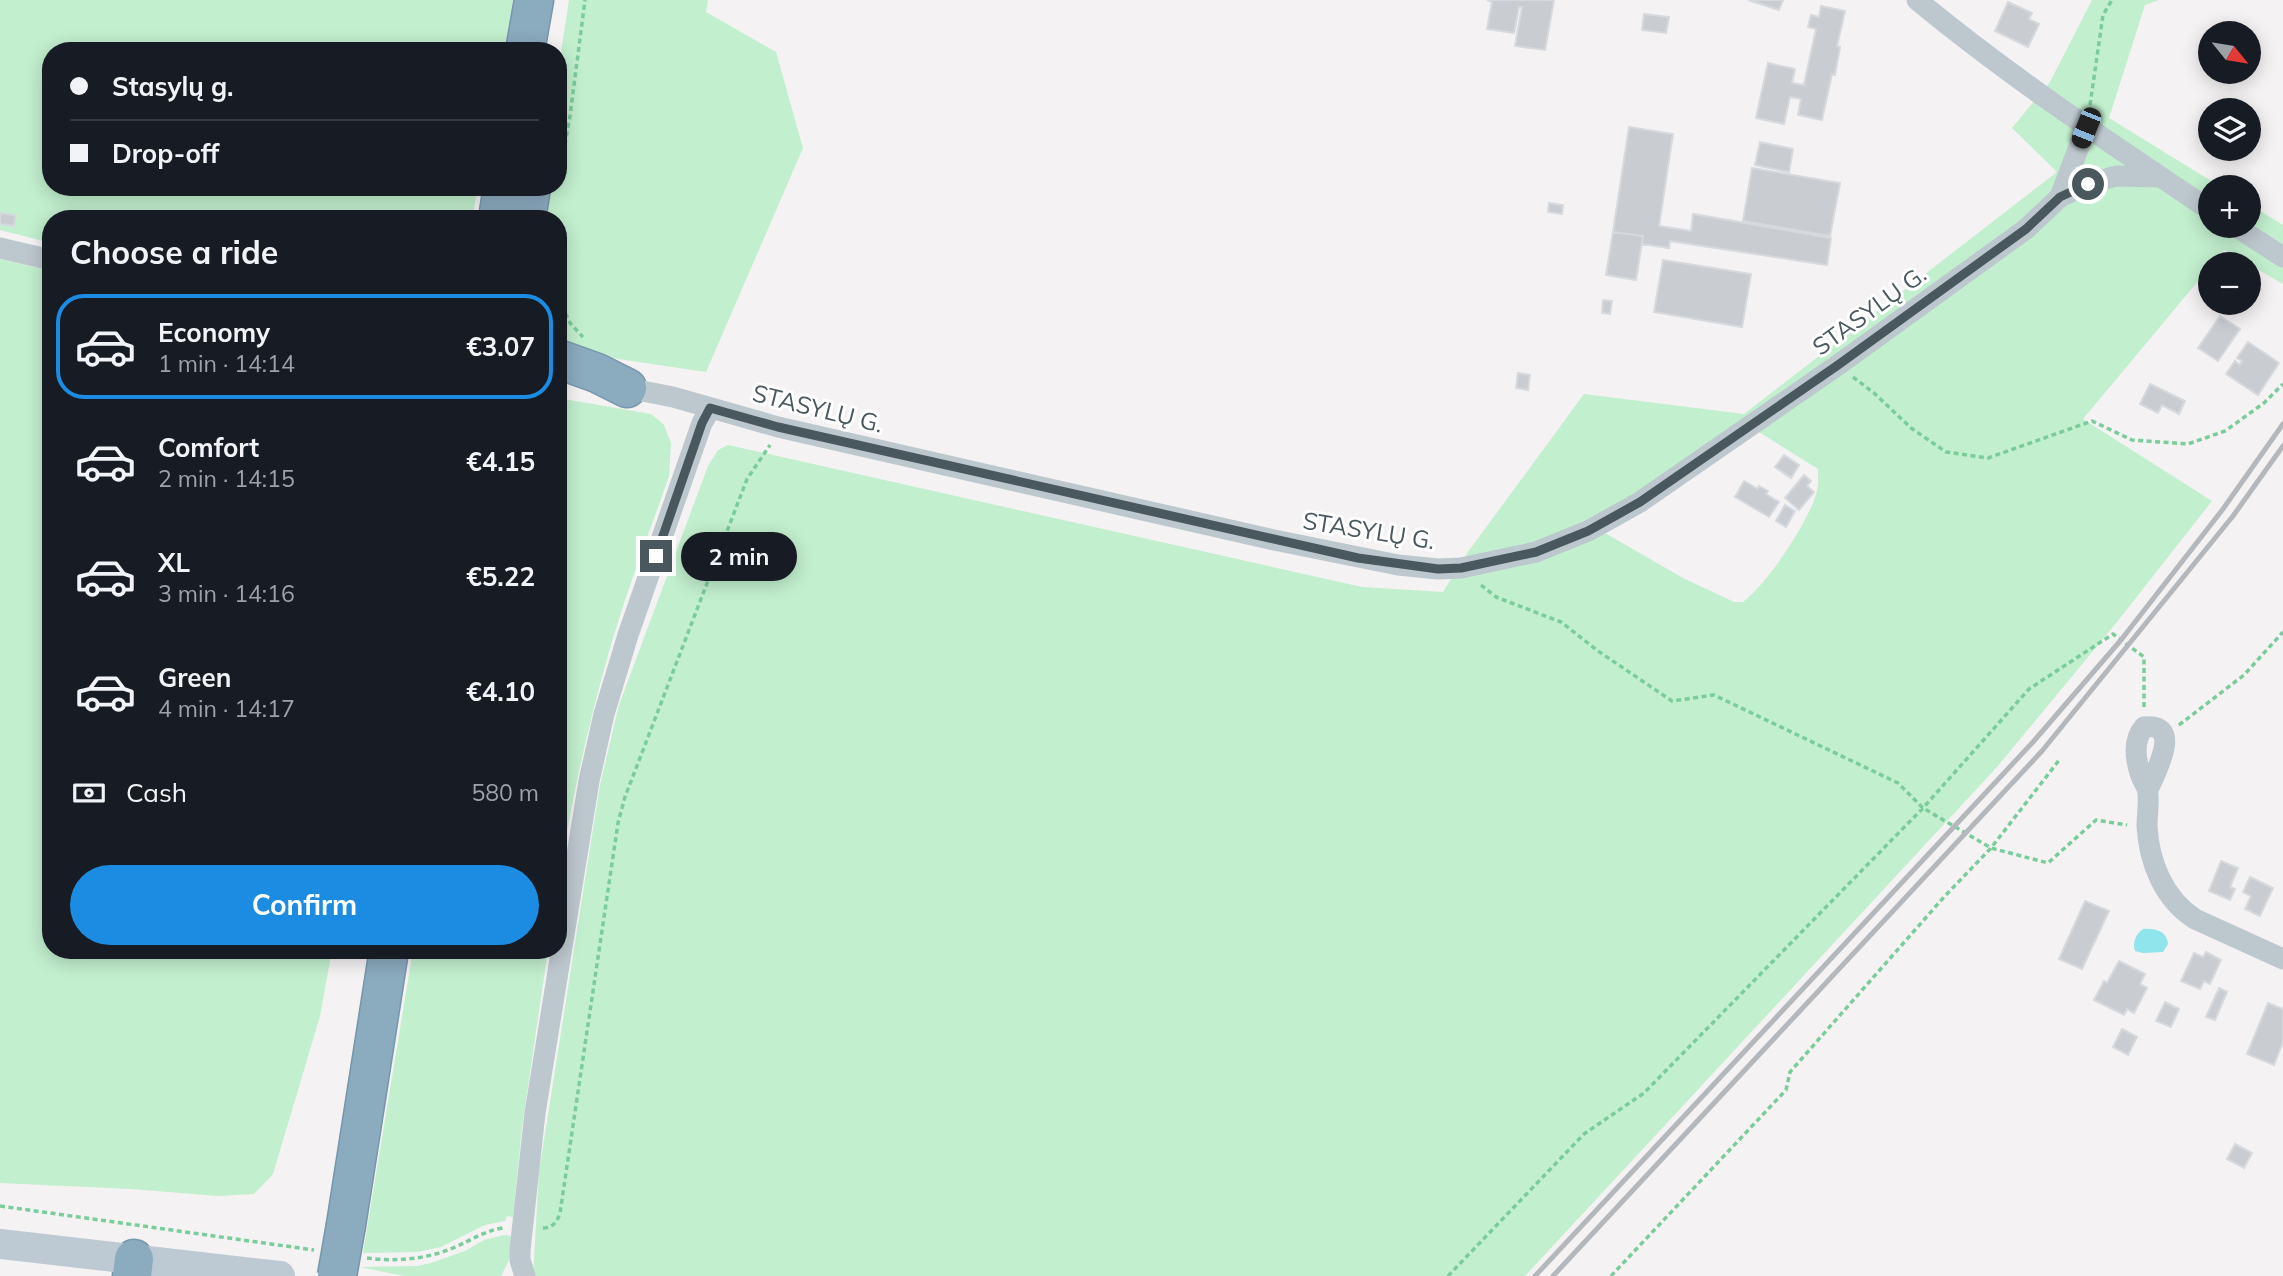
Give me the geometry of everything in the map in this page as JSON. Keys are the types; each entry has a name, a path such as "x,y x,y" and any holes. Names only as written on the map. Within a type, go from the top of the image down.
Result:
{"highway":[{"path":"527,42 534,0"},
{"path":"549,42 554,0"},
{"path":"567,362 627,388"},
{"path":"567,387 593,390 627,388"},
{"path":"339,1261 388,959"}],"main road":[{"path":"0,1244 133,1267 279,1276"}],"street":[{"path":"1917,0 1964,39 2086,128 2198,202"},
{"name":"STASYLŲ G.","path":"627,388 673,397 778,427 1358,558 1438,569 1461,568 1536,552 1588,531 1640,502 1838,365 2026,229 2060,197 2086,128"},
{"path":"2060,197 2088,184 2116,176 2159,177"},
{"path":"2254,238 2283,257"},
{"path":"0,248 42,258"},
{"path":"567,916 587,793 604,714 628,635 702,423 710,408"},
{"path":"2148,790 2140,773 2135,746 2137,735 2144,727 2152,726 2161,732 2166,740 2163,756 2148,790 2147,828 2160,879 2182,911 2283,959"},
{"path":"520,1271 535,1113 560,959"}],"path":[{"path":"567,133 585,0"},
{"path":"2086,128 2103,15 2112,0"},
{"path":"1838,365 1874,393 1911,428 1946,452 1989,458 2092,421 2132,440 2188,444 2225,431 2264,403 2283,384"},
{"path":"0,1206 339,1261 415,1258 450,1249 485,1231 548,1228 557,1222 616,837 625,797 747,479 769,447 778,427"},
{"path":"1461,568 1496,597 1561,622 1598,651 1672,701 1714,695 1898,783 1923,808 1991,848 2048,863 2096,820 2147,828"},
{"path":"2166,740 2181,724 2244,675 2283,632"},
{"path":"1448,1276 1584,1134 1644,1093 1923,808 2029,689 2113,634 2144,657 2144,727"},
{"path":"1611,1276 1786,1090 1790,1072 1944,897 1991,848 2060,759"}],"green space":[{"path":"0,0 513,0 506,42 42,42 42,196 476,196 474,210 42,210 42,241 0,230"},
{"path":"569,0 708,0 706,12 776,52 803,148 706,372 567,351 567,210 538,210 540,196 567,196 567,42 563,42"},
{"path":"2092,0 2159,0 2145,5 2109,118 2202,175 2198,175 2198,238 2261,238 2261,211 2283,225 2283,284 2261,271 2261,252 2198,252 2198,281 2083,419 2212,501 2117,622 1997,767 1525,1276 533,1276 539,1172 600,785 619,705 708,466 718,450 728,445 1362,587 1443,592 1468,552 1584,394 1744,414 2057,172 2012,128 2050,82","holes":["1759,432 1818,469 1813,503 1797,534 1764,581 1743,602 1734,602 1683,578 1605,533"]},
{"path":"0,259 42,269 42,959 330,959 320,1016 273,1174 254,1194 218,1196 0,1183"},
{"path":"567,400 651,414 664,425 671,443 669,476 607,659 567,833"},
{"path":"412,959 547,959 522,1127 513,1217 507,1216 505,1221 485,1225 441,1247 417,1252 363,1253"},
{"path":"511,1236 509,1260 501,1276 404,1276 360,1267 417,1266 431,1263 465,1251 484,1240"}],"water":[{"path":"2143,929 2163,933 2168,944 2163,952 2135,951 2135,939"}],"building":[{"path":"1487,0 1554,0 1545,50 1515,46 1522,7 1519,7 1514,33 1487,29 1492,2"},
{"path":"1748,0 1783,0 1779,10"},
{"path":"2008,2 2032,13 2029,19 2039,24 2028,47 1995,31"},
{"path":"1821,6 1845,11 1837,46 1840,47 1835,75 1832,74 1822,120 1798,115 1801,99 1790,97 1784,124 1756,118 1768,63 1795,69 1792,83 1804,85 1816,29 1808,27 1811,15 1819,17"},
{"path":"1644,14 1669,17 1666,33 1642,30"},
{"path":"1629,127 1673,134 1659,226 1691,231 1693,214 1831,238 1827,265 1670,241 1669,248 1642,244 1643,236 1613,232"},
{"path":"1760,142 1793,149 1789,172 1755,165"},
{"path":"1752,168 1840,183 1830,236 1743,221"},
{"path":"1549,203 1563,205 1562,214 1548,212"},
{"path":"0,213 16,215 14,226 0,224"},
{"path":"1613,232 1643,236 1636,280 1606,275"},
{"path":"1663,260 1751,274 1742,327 1654,312"},
{"path":"1603,300 1612,301 1610,314 1602,313"},
{"path":"2220,316 2240,329 2218,361 2198,348"},
{"path":"2248,342 2279,363 2258,395 2226,374 2235,361 2240,365 2242,361 2237,358"},
{"path":"1518,373 1530,375 1528,390 1516,388"},
{"path":"2150,384 2185,401 2179,414 2162,405 2158,413 2140,404"},
{"path":"1784,455 1799,465 1791,478 1775,467"},
{"path":"1804,475 1811,481 1807,486 1814,492 1799,510 1785,498"},
{"path":"1744,481 1768,491 1766,494 1779,502 1769,517 1735,497"},
{"path":"1785,505 1795,511 1786,527 1776,521"},
{"path":"2221,861 2238,868 2230,887 2235,889 2230,900 2209,891"},
{"path":"2250,877 2273,888 2260,916 2245,909 2251,896 2243,892"},
{"path":"2085,901 2109,911 2082,969 2059,959"},
{"path":"2206,952 2221,960 2210,984 2204,981 2200,989 2181,981 2194,953 2203,957"},
{"path":"2119,961 2145,974 2140,984 2147,988 2134,1013 2127,1009 2124,1015 2094,1000"},
{"path":"2219,988 2227,992 2215,1020 2206,1017"},
{"path":"2165,1002 2179,1009 2171,1027 2156,1021"},
{"path":"2268,1003 2283,1009 2283,1042 2274,1065 2247,1054"},
{"path":"2122,1029 2137,1037 2128,1055 2113,1047"},
{"path":"2235,1144 2252,1153 2244,1168 2227,1159"}],"railway":[{"path":"1535,1276 2033,742 2121,640 2223,509 2283,424"},
{"path":"1553,1276 2042,751 2233,516 2283,446"}],"route":[{"path":"656,556 702,423 710,408 778,427 1274,540 1398,565 1461,568 1536,552 1588,531 1640,502 1838,365 2026,229 2060,197 2088,184"}]}
